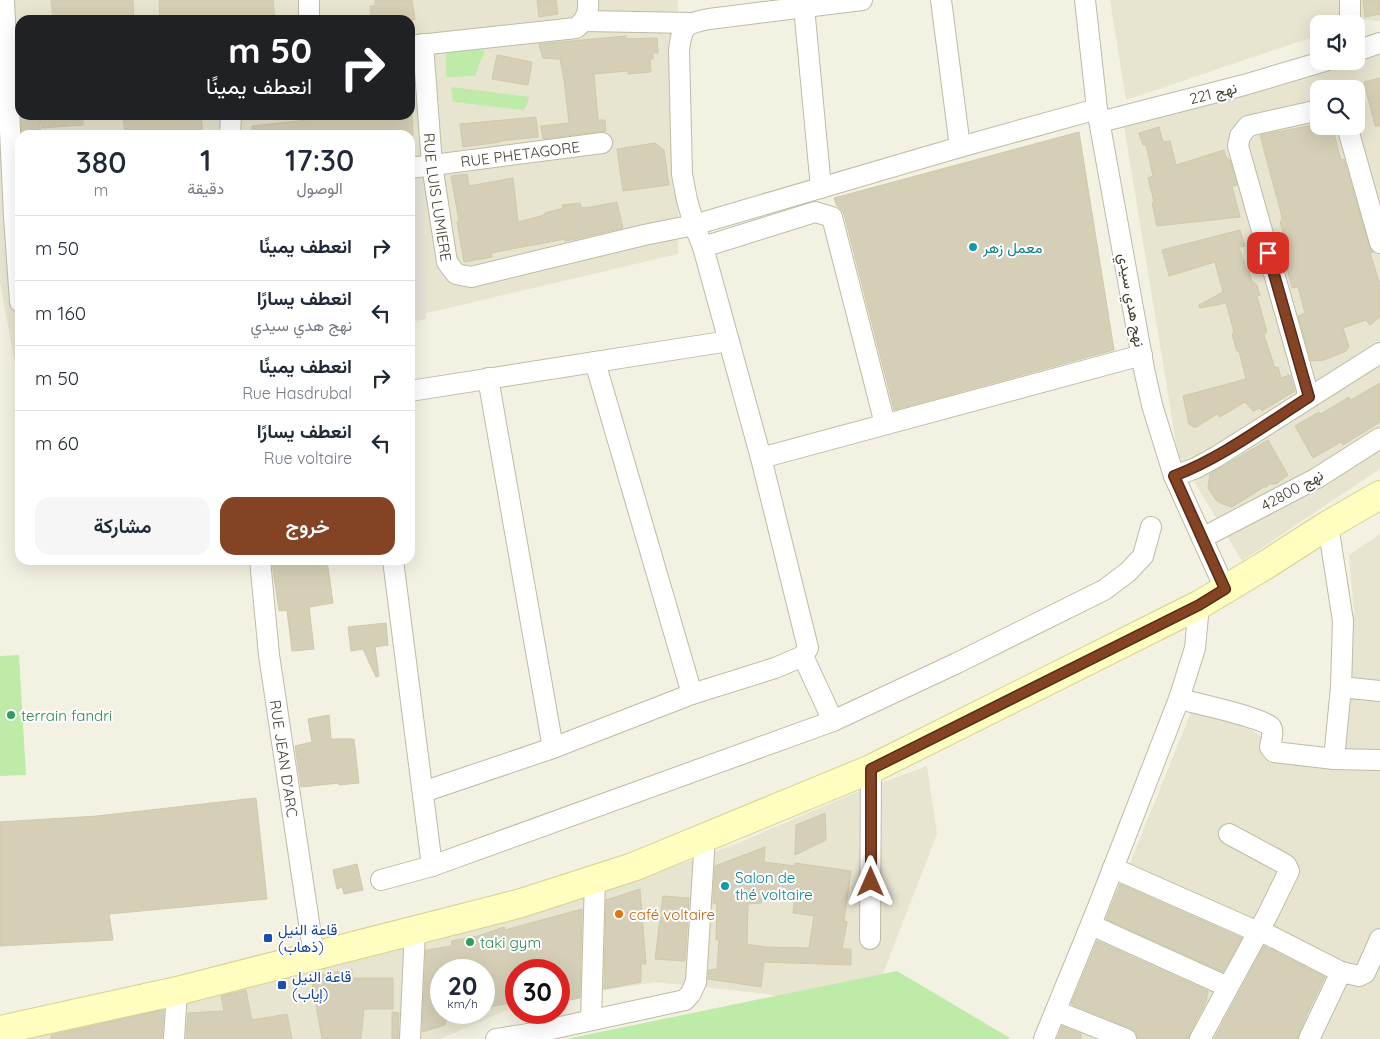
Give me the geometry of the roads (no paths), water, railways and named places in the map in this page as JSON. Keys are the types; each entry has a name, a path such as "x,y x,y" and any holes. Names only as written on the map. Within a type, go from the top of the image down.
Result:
{"main road":[{"path":"0,1030 177,991 518,904 633,867 871,769 1199,605 1380,495"}],"street":[{"path":"4,0 15,182"},
{"path":"308,0 309,15"},
{"path":"416,45 576,28 585,21 589,10 588,0"},
{"path":"585,21 691,23 708,18 862,0"},
{"path":"941,0 960,147"},
{"name":"نهج هدي سيدي","path":"1085,0 1098,115 1152,405 1174,476 1225,589"},
{"path":"1350,0 1350,15"},
{"path":"804,7 821,188"},
{"path":"423,792 553,748 692,694 776,668 804,656 808,648 761,458 703,247 687,200 682,174 679,51 681,32 691,23"},
{"path":"1365,49 1380,43"},
{"name":"RUE LUIS LUMIERE","path":"416,45 447,262 456,274 471,277 644,234 694,225 821,188"},
{"name":"نهج 221","path":"821,188 960,147 1098,115 1244,85 1310,65"},
{"path":"1309,397 1238,146 1240,136 1248,126 1310,112"},
{"path":"1350,135 1380,243"},
{"name":"RUE PHETAGORE","path":"415,167 602,143"},
{"path":"703,247 815,212 832,217 885,424"},
{"path":"415,389 729,341"},
{"path":"1174,476 1196,468 1216,457 1380,353"},
{"path":"761,458 1142,355"},
{"path":"595,362 692,694"},
{"path":"488,378 553,748"},
{"name":"نهج 42800","path":"1202,538 1317,478 1380,438"},
{"path":"1328,525 1343,621 1341,687 1334,758"},
{"path":"381,880 432,866 833,721 957,663 1104,590 1128,572 1142,556 1151,527"},
{"name":"RUE JEAN D'ARC","path":"260,565 269,655 314,956"},
{"path":"394,565 432,866"},
{"path":"1044,1039 1091,925 1179,699 1195,648 1199,605"},
{"path":"804,656 833,721"},
{"path":"1341,687 1380,691"},
{"path":"1179,699 1250,718 1269,726 1272,731 1270,747 1274,752 1380,760"},
{"path":"870,939 871,769"},
{"path":"1200,1039 1259,931 1289,871 1286,865 1229,834"},
{"path":"496,1039 528,1034 685,1000 696,982 705,837"},
{"path":"1113,868 1259,931 1341,972 1359,976 1365,973 1380,939"},
{"path":"591,1020 595,879"},
{"path":"1091,925 1228,987"},
{"path":"410,1039 415,930"},
{"path":"1309,1039 1341,972"},
{"path":"174,1039 177,991"},
{"path":"1056,1011 1126,1039"}],"place":[{"name":"معمل زهر","path":"973,247"},
{"name":"terrain fandri","path":"11,715"},
{"name":"Salon de thé voltaire","path":"725,886"},
{"name":"café voltaire","path":"619,914"},
{"name":"قاعة النيل (ذهاب)","path":"268,938"},
{"name":"taki gym","path":"470,942"},
{"name":"قاعة النيل (إياب)","path":"282,985"}]}
